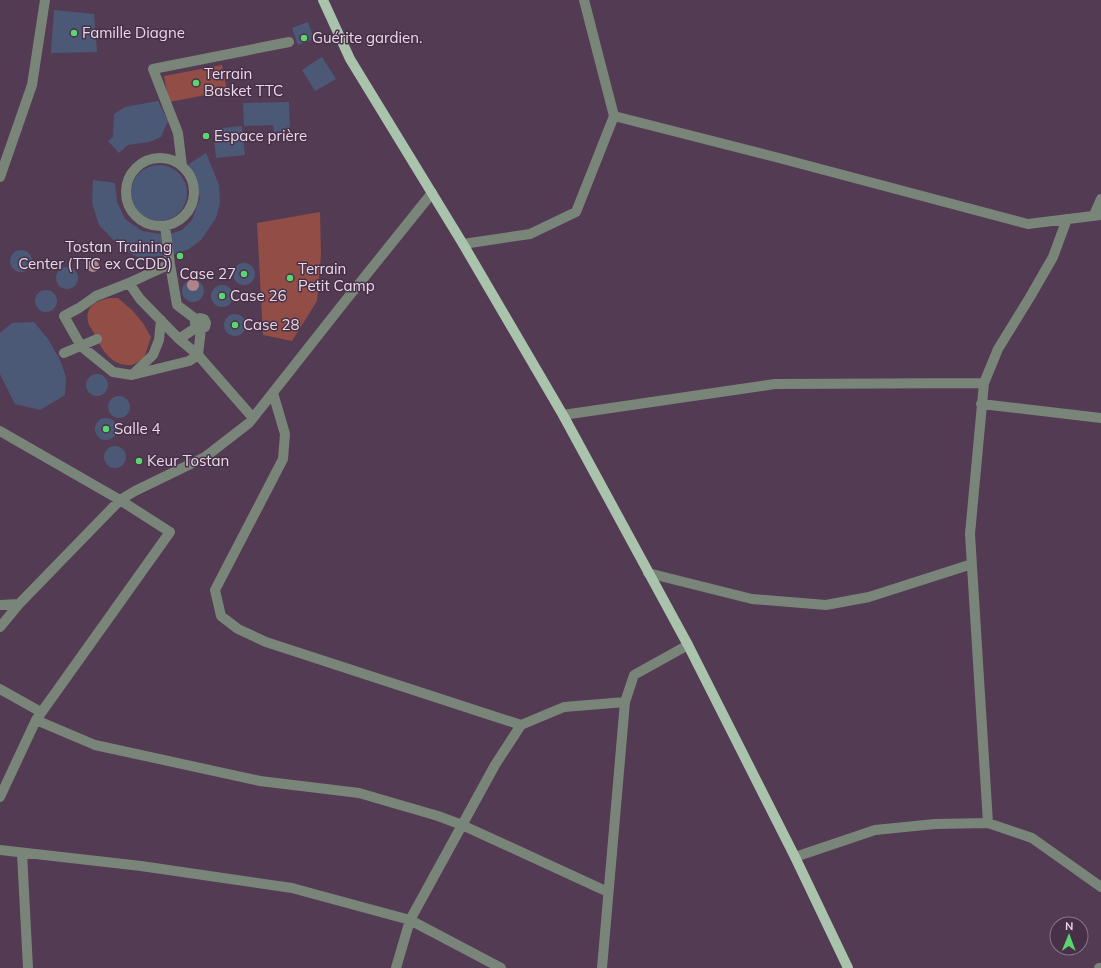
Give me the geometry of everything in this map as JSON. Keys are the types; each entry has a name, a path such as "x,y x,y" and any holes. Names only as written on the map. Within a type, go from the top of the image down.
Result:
{"main road":[{"path":"323,0 350,59 463,244 563,415 688,645 795,857 848,968"}],"street":[{"path":"0,177 32,85 45,0"},
{"path":"463,244 530,234 576,212 614,116 584,0"},
{"path":"182,166 178,133 153,69 289,42"},
{"path":"614,116 1028,224 1097,215 1101,199"},
{"path":"162,158 173,161 182,166 189,174 193,184 194,194 191,205 186,214 178,221 165,226 147,223 138,218 131,210 127,200 126,189 134,170 142,163 152,159 162,158"},
{"path":"0,627 19,604 120,500 135,491 206,457 249,423 432,193"},
{"path":"988,823 970,534 981,404 984,383 998,349 1053,257 1067,218"},
{"path":"165,226 177,305 198,325 198,355"},
{"path":"170,264 96,296 64,316 81,346 113,372 132,375 189,361 198,355"},
{"path":"129,283 140,299 198,355 253,418"},
{"path":"132,375 152,355 159,340 161,320"},
{"path":"180,339 198,325"},
{"path":"64,353 97,339"},
{"path":"563,415 775,384 984,383"},
{"path":"273,393 285,434 283,459 215,590 221,616 238,629 266,642 521,725"},
{"path":"981,404 1101,418"},
{"path":"0,431 120,500 170,532 38,716 0,798"},
{"path":"648,573 752,599 826,605 869,597 972,564"},
{"path":"0,605 19,604"},
{"path":"602,968 625,702 634,675 688,645"},
{"path":"0,689 38,716 95,745 260,780 359,793 438,816 608,892"},
{"path":"396,968 410,920 495,765 521,725 564,707 625,702"},
{"path":"795,857 875,830 935,824 988,823 1032,838 1101,886"},
{"path":"0,850 140,866 292,888 410,920 501,968"},
{"path":"22,853 28,968"}],"shaded area":[{"name":"Terrain Basket TTC","path":"222,65 227,91 169,102 164,76"},
{"name":"Terrain Petit Camp","path":"320,212 321,255 317,301 292,341 263,335 257,223"},
{"path":"118,298 132,310 143,323 151,337 144,358 132,365 122,364 112,359 101,346 89,325 89,309 100,301"}],"building":[{"name":"Famille Diagne","path":"54,10 94,14 97,52 51,53"},
{"path":"308,22 314,39 298,45 292,28"},
{"path":"322,57 336,79 315,91 302,70"},
{"path":"158,101 168,121 161,137 149,142 128,145 119,153 108,141 113,137 114,114 125,107"},
{"path":"289,102 290,131 274,132 273,125 244,126 243,103"},
{"path":"242,126 245,155 216,158 213,129"},
{"path":"206,153 219,185 220,203 216,218 201,240 189,249 172,255 170,234 182,230 192,220 200,198 189,164"},
{"path":"153,165 165,165 175,169 183,177 187,187 187,199 183,209 175,217 165,221 153,221 143,217 135,209 131,199 131,187 135,177 143,169"},
{"path":"93,180 115,183 117,202 125,219 142,231 161,234 166,256 138,257 122,249 99,225 92,203"},
{"path":"21,250 29,253 32,261 29,269 21,272 13,269 10,261 13,253"},
{"name":"Case 27","path":"244,263 252,266 255,274 252,282 244,285 236,282 233,274 236,266"},
{"path":"67,267 75,270 78,278 75,286 67,289 59,286 56,278 59,270"},
{"path":"193,280 201,283 204,291 201,299 193,302 185,299 182,291 185,283"},
{"name":"Case 26","path":"222,285 230,288 233,296 230,304 222,307 214,304 211,296 214,288"},
{"path":"46,290 54,293 57,301 54,309 46,312 38,309 35,301 38,293"},
{"name":"Case 28","path":"235,314 243,317 246,325 243,333 235,336 227,333 224,325 227,317"},
{"path":"34,322 48,339 60,360 66,377 65,395 40,410 15,404 0,374 0,333 12,323"},
{"path":"97,374 105,377 108,385 105,393 97,396 89,393 86,385 89,377"},
{"name":"Salle 4","path":"119,396 127,399 130,407 127,415 119,418 111,415 108,407 111,399"},
{"name":"Salle 4","path":"106,418 114,421 117,429 114,437 106,440 98,437 95,429 98,421"},
{"path":"115,446 123,449 126,457 123,465 115,468 107,465 104,457 107,449"}],"place":[{"name":"Famille Diagne","path":"74,33"},
{"name":"Guérite gardien.","path":"304,38"},
{"name":"Terrain Basket TTC","path":"196,83"},
{"name":"Espace prière","path":"206,136"},
{"name":"Tostan Training Center (TTC ex CCDD)","path":"180,256"},
{"name":"Case 27","path":"244,274"},
{"name":"Terrain Petit Camp","path":"290,278"},
{"name":"Case 26","path":"222,296"},
{"name":"Case 28","path":"235,325"},
{"name":"Salle 4","path":"106,429"},
{"name":"Keur Tostan","path":"139,461"}]}
